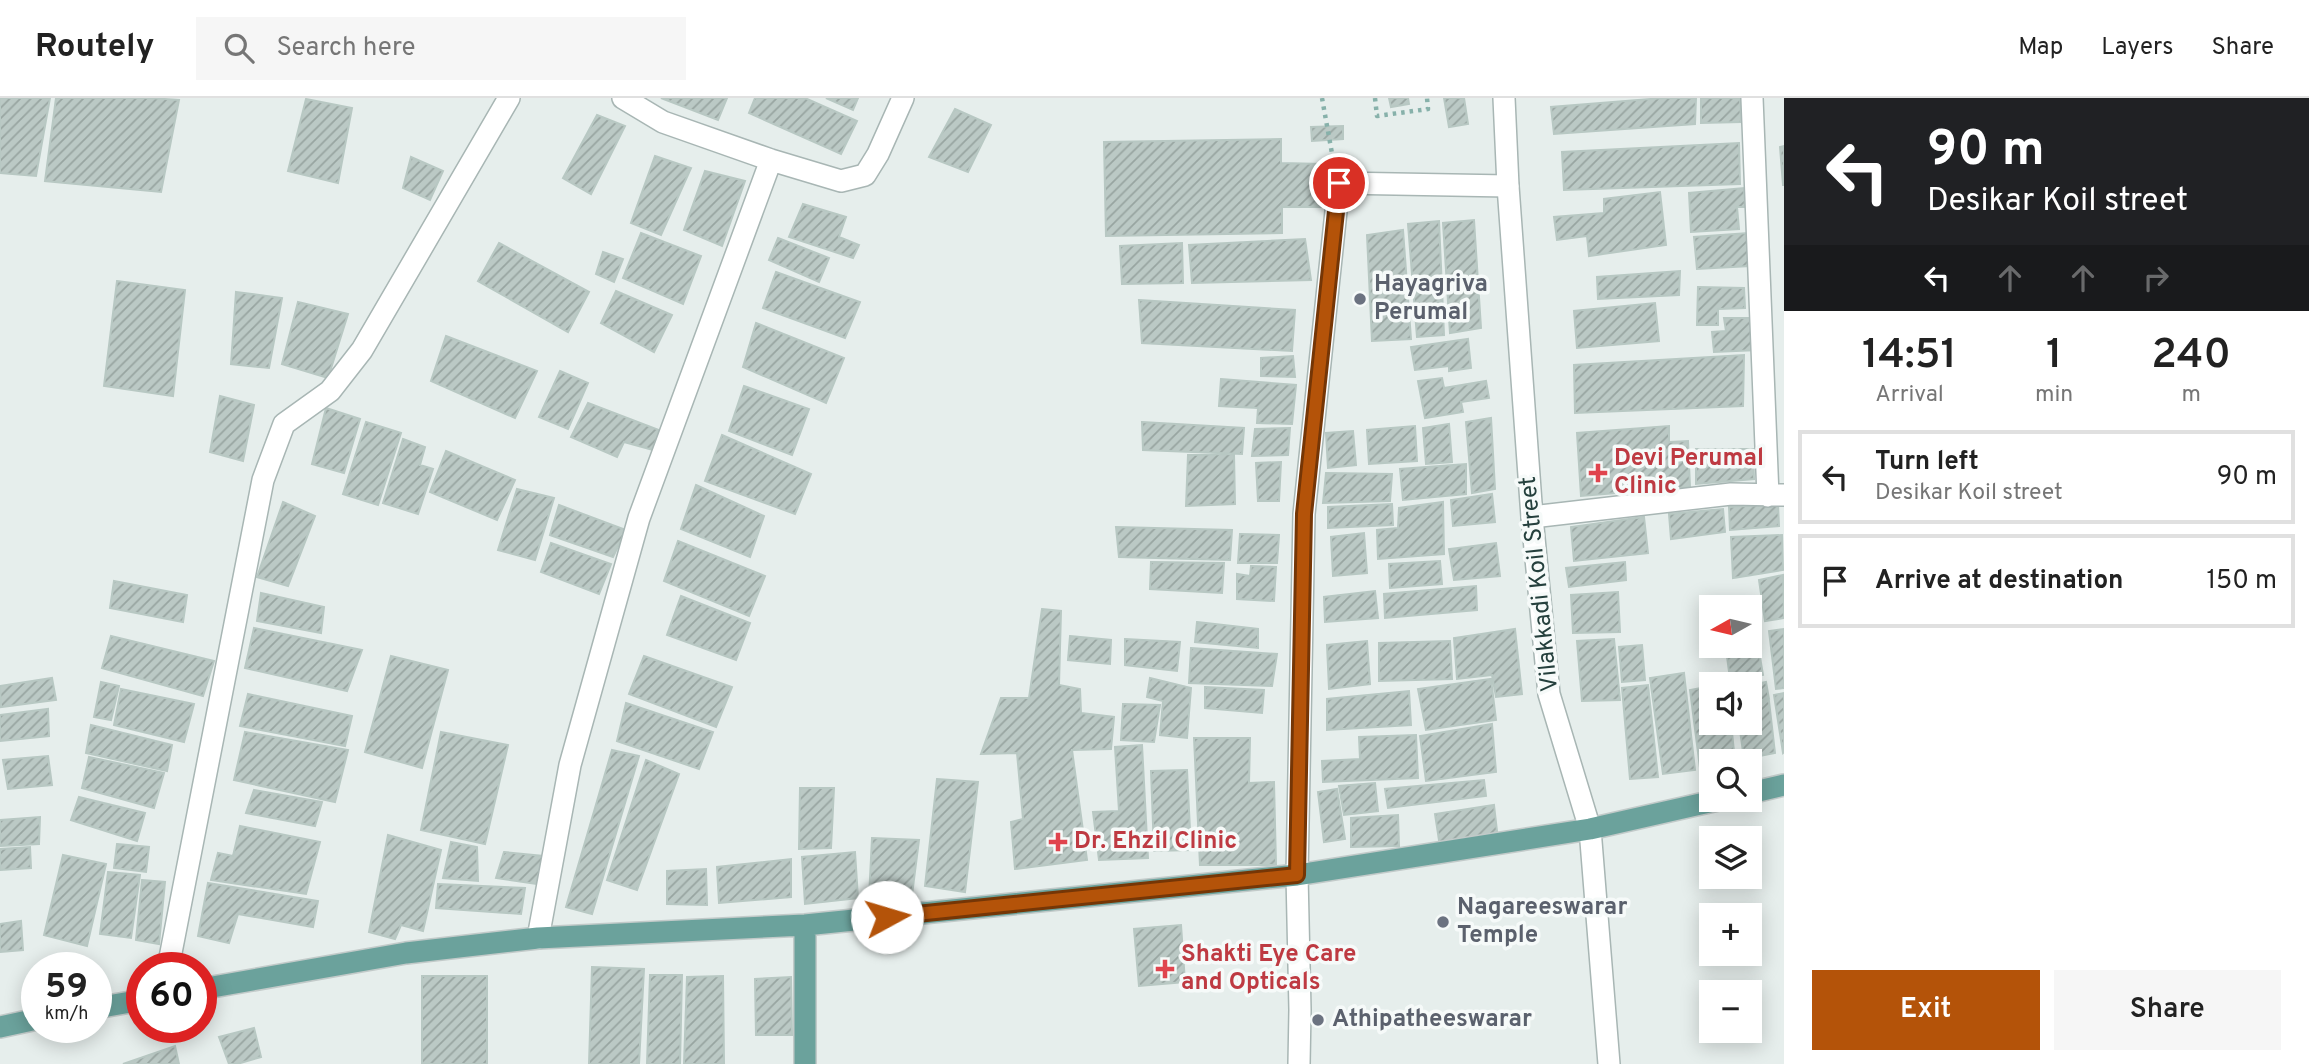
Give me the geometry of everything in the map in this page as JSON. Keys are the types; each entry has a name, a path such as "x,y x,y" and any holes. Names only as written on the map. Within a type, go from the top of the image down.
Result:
{"main road":[{"path":"1762,790 1784,785"},
{"path":"217,986 405,953 538,938 805,925 1297,875 1590,829 1699,804"},
{"path":"804,1064 805,925"},
{"path":"0,1027 21,1022"}],"street":[{"path":"170,952 263,480 284,424 330,391 362,350 509,98"},
{"path":"623,98 663,122 841,181 865,175 878,154 902,98"},
{"name":"Vilakkadi Koil Street","path":"1504,98 1532,517 1549,694 1590,829 1609,1064"},
{"path":"1532,517 1731,494 1776,496 1752,98"},
{"path":"538,938 569,765 639,518 771,160"},
{"path":"1298,1064 1300,1010 1297,875 1304,514 1339,183 1508,186"}],"path":[{"path":"1322,98 1328,140 1339,183"},
{"path":"1375,98 1377,116 1429,109 1427,98"}],"building":[{"path":"0,98 50,98 36,176 0,173"},
{"path":"56,98 179,100 161,192 45,181"},
{"path":"661,98 727,98 718,120"},
{"path":"755,98 805,98 857,121 841,154 749,113"},
{"path":"826,98 858,98 853,110"},
{"path":"1389,98 1408,98 1409,104 1391,107"},
{"path":"1444,98 1464,98 1468,124 1449,127"},
{"path":"1696,98 1695,124 1554,134 1551,107"},
{"path":"1701,98 1740,98 1741,122 1701,123"},
{"path":"306,99 352,108 338,183 288,171"},
{"path":"955,109 991,125 968,172 929,157"},
{"path":"597,115 625,126 591,194 563,178"},
{"path":"1343,126 1343,139 1312,141 1311,127"},
{"path":"1281,139 1281,163 1323,164 1323,207 1282,207 1282,233 1106,236 1104,142"},
{"path":"1739,143 1740,184 1564,190 1562,152"},
{"path":"1784,146 1784,185 1783,185 1780,147"},
{"path":"655,156 691,168 661,235 631,223"},
{"path":"411,157 443,171 430,200 403,188"},
{"path":"705,171 745,181 722,246 684,230"},
{"path":"1744,188 1745,207 1737,207 1739,229 1691,232 1689,193"},
{"path":"1660,192 1666,245 1589,256 1587,236 1557,240 1554,217 1604,213 1604,199"},
{"path":"803,204 846,217 839,237 859,245 853,258 789,237"},
{"path":"1474,220 1481,328 1450,333 1443,223"},
{"path":"1439,221 1444,335 1417,337 1408,224"},
{"path":"1403,230 1411,339 1372,341 1367,235"},
{"path":"641,233 701,256 683,304 623,278"},
{"path":"1748,233 1750,266 1697,269 1694,237"},
{"path":"778,238 829,258 819,282 769,260"},
{"path":"1305,239 1311,280 1192,283 1189,245"},
{"path":"499,243 589,292 568,332 478,281"},
{"path":"1182,243 1183,283 1122,284 1120,246"},
{"path":"603,252 623,259 614,282 596,274"},
{"path":"1680,271 1679,295 1598,299 1597,277"},
{"path":"776,272 860,302 845,338 763,308"},
{"path":"117,281 185,290 173,396 104,386"},
{"path":"1698,287 1744,288 1745,308 1718,309 1718,325 1697,325"},
{"path":"616,291 672,315 654,352 601,323"},
{"path":"236,292 282,298 269,368 231,364"},
{"path":"1139,300 1295,310 1292,351 1142,343"},
{"path":"298,302 348,314 328,378 282,364"},
{"path":"1655,303 1659,341 1577,348 1574,311"},
{"path":"1724,318 1757,318 1758,350 1714,352 1712,332 1726,331"},
{"path":"756,323 844,358 826,403 743,367"},
{"path":"446,336 537,371 515,418 431,381"},
{"path":"1468,339 1471,368 1449,371 1449,366 1415,370 1411,347"},
{"path":"1744,355 1743,406 1575,413 1574,365"},
{"path":"1293,356 1295,377 1261,376 1261,358"},
{"path":"560,371 588,383 568,429 539,417"},
{"path":"1442,378 1444,388 1486,381 1489,398 1461,402 1463,412 1425,418 1418,381"},
{"path":"1221,379 1296,385 1292,424 1257,423 1258,408 1219,406"},
{"path":"744,386 809,409 792,455 729,431"},
{"path":"220,396 254,405 243,461 210,452"},
{"path":"588,403 659,430 653,450 624,442 617,457 571,437"},
{"path":"326,408 360,419 344,473 312,464"},
{"path":"1491,418 1495,489 1472,493 1466,422"},
{"path":"366,422 401,433 378,505 343,494"},
{"path":"1142,422 1244,428 1242,454 1143,450"},
{"path":"1449,424 1452,462 1426,464 1423,428"},
{"path":"1415,426 1417,461 1369,464 1367,430"},
{"path":"1669,426 1669,442 1688,441 1690,487 1581,496 1577,433"},
{"path":"1290,428 1288,455 1252,456 1255,429"},
{"path":"1353,431 1356,465 1328,468 1326,433"},
{"path":"722,435 811,474 795,514 705,481"},
{"path":"403,439 425,447 420,465 433,469 418,514 383,503"},
{"path":"1696,449 1753,449 1754,479 1696,484"},
{"path":"446,451 515,480 497,520 430,492"},
{"path":"1234,454 1235,504 1186,506 1188,455"},
{"path":"1281,462 1279,501 1258,501 1256,463"},
{"path":"1466,464 1466,494 1403,500 1400,469"},
{"path":"1326,473 1392,474 1390,501 1323,503"},
{"path":"696,485 764,516 750,557 681,529"},
{"path":"517,489 554,498 535,560 498,550"},
{"path":"1492,494 1495,522 1453,526 1451,500"},
{"path":"283,502 315,516 288,586 257,577"},
{"path":"1443,502 1444,554 1378,559 1377,530 1398,528 1399,508"},
{"path":"1392,504 1393,525 1328,528 1328,507"},
{"path":"1778,504 1779,526 1730,530 1729,507"},
{"path":"559,505 626,530 613,557 550,535"},
{"path":"1723,509 1725,532 1671,539 1669,514"},
{"path":"1644,517 1648,553 1574,561 1571,527"},
{"path":"1116,527 1232,530 1230,560 1119,557"},
{"path":"1364,533 1367,573 1333,576 1331,537"},
{"path":"1240,534 1279,535 1277,563 1238,563"},
{"path":"1782,535 1783,570 1733,578 1731,537"},
{"path":"678,541 765,576 749,616 664,581"},
{"path":"551,543 611,564 599,594 541,572"},
{"path":"1496,543 1500,576 1454,580 1449,549"},
{"path":"1440,561 1442,584 1390,588 1389,564"},
{"path":"1151,562 1224,563 1222,593 1150,589"},
{"path":"1625,562 1626,580 1569,587 1566,568"},
{"path":"1251,566 1276,567 1274,601 1237,599 1237,574 1250,576"},
{"path":"1783,575 1784,618 1765,621 1759,580"},
{"path":"114,581 187,595 183,622 110,608"},
{"path":"1476,586 1477,610 1385,618 1384,594"},
{"path":"1375,591 1378,618 1325,622 1324,597"},
{"path":"1618,592 1620,632 1573,633 1571,595"},
{"path":"261,593 324,607 321,633 257,621"},
{"path":"681,596 750,623 736,660 667,635"},
{"path":"1042,609 1061,611 1059,685 1080,689 1081,713 1114,717 1111,749 1072,750 1087,860 1015,869 1011,822 1023,819 1017,753 981,754 1001,698 1029,698"},
{"path":"1197,622 1258,629 1258,648 1195,642"},
{"path":"254,628 362,650 347,691 245,668"},
{"path":"1515,629 1522,694 1496,697 1492,675 1457,679 1454,638"},
{"path":"1784,629 1784,688 1776,689 1769,631"},
{"path":"111,636 214,661 203,696 102,668"},
{"path":"1070,636 1111,640 1110,664 1068,660"},
{"path":"1125,639 1180,642 1177,671 1125,665"},
{"path":"1614,639 1620,700 1582,701 1577,641"},
{"path":"1367,641 1370,684 1329,689 1327,645"},
{"path":"1450,641 1452,679 1379,681 1379,643"},
{"path":"1642,645 1645,680 1622,682 1619,647"},
{"path":"1191,648 1277,654 1272,686 1189,683"},
{"path":"391,656 448,670 422,768 365,752"},
{"path":"644,656 732,687 716,727 629,694"},
{"path":"1727,658 1760,658 1763,675 1762,672 1729,672"},
{"path":"1684,673 1695,770 1663,774 1650,678"},
{"path":"52,678 56,700 1,707 0,686"},
{"path":"1150,678 1191,688 1187,738 1160,735 1163,701 1147,697"},
{"path":"1491,679 1496,720 1426,730 1418,689"},
{"path":"101,682 119,686 111,720 94,717"},
{"path":"1766,682 1769,699 1762,700 1762,683"},
{"path":"1648,685 1658,777 1630,779 1622,688"},
{"path":"1205,687 1264,690 1262,713 1205,708"},
{"path":"1699,688 1699,735 1732,735 1734,749 1699,749 1699,760 1690,690"},
{"path":"121,689 194,704 184,742 114,725"},
{"path":"1409,691 1411,725 1327,730 1327,699"},
{"path":"1784,693 1784,752 1783,753 1774,695"},
{"path":"248,694 352,716 345,746 240,726"},
{"path":"1769,701 1775,753 1762,756 1762,749 1743,749 1741,735 1762,735 1762,702"},
{"path":"626,703 713,732 699,769 617,741"},
{"path":"1123,704 1160,705 1154,742 1121,740"},
{"path":"48,709 49,736 0,741 0,715"},
{"path":"1492,724 1496,772 1426,781 1420,736"},
{"path":"91,725 172,745 167,771 86,753"},
{"path":"245,732 348,750 335,802 234,780"},
{"path":"441,732 508,745 485,844 421,830"},
{"path":"1416,735 1418,778 1323,782 1322,761 1360,759 1359,737"},
{"path":"1194,738 1250,738 1249,783 1274,782 1276,865 1200,865"},
{"path":"1142,745 1148,858 1099,860 1093,812 1119,811 1115,747"},
{"path":"612,750 639,756 592,914 566,907"},
{"path":"48,756 52,785 8,789 3,760"},
{"path":"89,757 164,773 154,808 82,788"},
{"path":"646,760 679,774 637,890 607,880"},
{"path":"1187,770 1191,850 1154,851 1151,771"},
{"path":"937,779 978,782 965,892 925,886"},
{"path":"1484,780 1486,796 1388,808 1385,789"},
{"path":"1375,783 1378,811 1344,815 1339,786"},
{"path":"800,788 834,788 831,848 799,849"},
{"path":"1337,789 1345,839 1324,842 1318,792"},
{"path":"254,790 322,802 315,826 246,813"},
{"path":"79,797 145,813 137,841 71,820"},
{"path":"1494,805 1498,840 1440,847 1435,814"},
{"path":"1398,815 1399,846 1351,847 1351,818"},
{"path":"40,817 39,844 0,846 0,820"},
{"path":"240,826 320,842 306,894 211,880 218,853 233,856"},
{"path":"388,835 441,850 423,931 401,925 395,939 369,932"},
{"path":"872,838 919,840 912,895 869,898"},
{"path":"451,842 477,847 478,881 443,878"},
{"path":"117,844 149,847 146,872 114,868"},
{"path":"30,847 31,868 0,870 0,849"},
{"path":"504,852 543,856 536,884 496,878"},
{"path":"855,852 858,898 805,904 802,857"},
{"path":"63,855 106,864 87,946 44,935"},
{"path":"791,859 791,897 719,903 717,867"},
{"path":"706,869 707,905 667,904 667,871"},
{"path":"108,872 140,875 131,938 100,934"},
{"path":"142,880 165,882 159,944 136,940"},
{"path":"208,883 318,901 313,927 238,914 229,943 198,936"},
{"path":"438,884 525,888 521,914 436,908"},
{"path":"21,921 23,950 0,952 0,924"},
{"path":"1181,925 1185,982 1139,986 1134,929"},
{"path":"592,967 644,969 639,1064 589,1064"},
{"path":"650,975 682,975 680,1064 647,1064"},
{"path":"422,976 487,976 487,1064 422,1064"},
{"path":"723,976 724,1064 684,1064 687,977"},
{"path":"791,977 792,1035 756,1035 755,979"},
{"path":"254,1028 261,1057 229,1064 219,1037"},
{"path":"175,1046 179,1064 123,1064"}],"place":[{"name":"Hayagriva Perumal","path":"1360,299"},
{"name":"Devi Perumal Clinic","path":"1598,473"},
{"name":"Dr. Ehzil Clinic","path":"1058,842"},
{"name":"Nagareeswarar Temple","path":"1443,922"},
{"name":"Shakti Eye Care and Opticals","path":"1165,969"},
{"name":"Athipatheeswarar","path":"1318,1020"}],"route":[{"path":"887,917 1297,875 1304,514 1339,183"}]}
